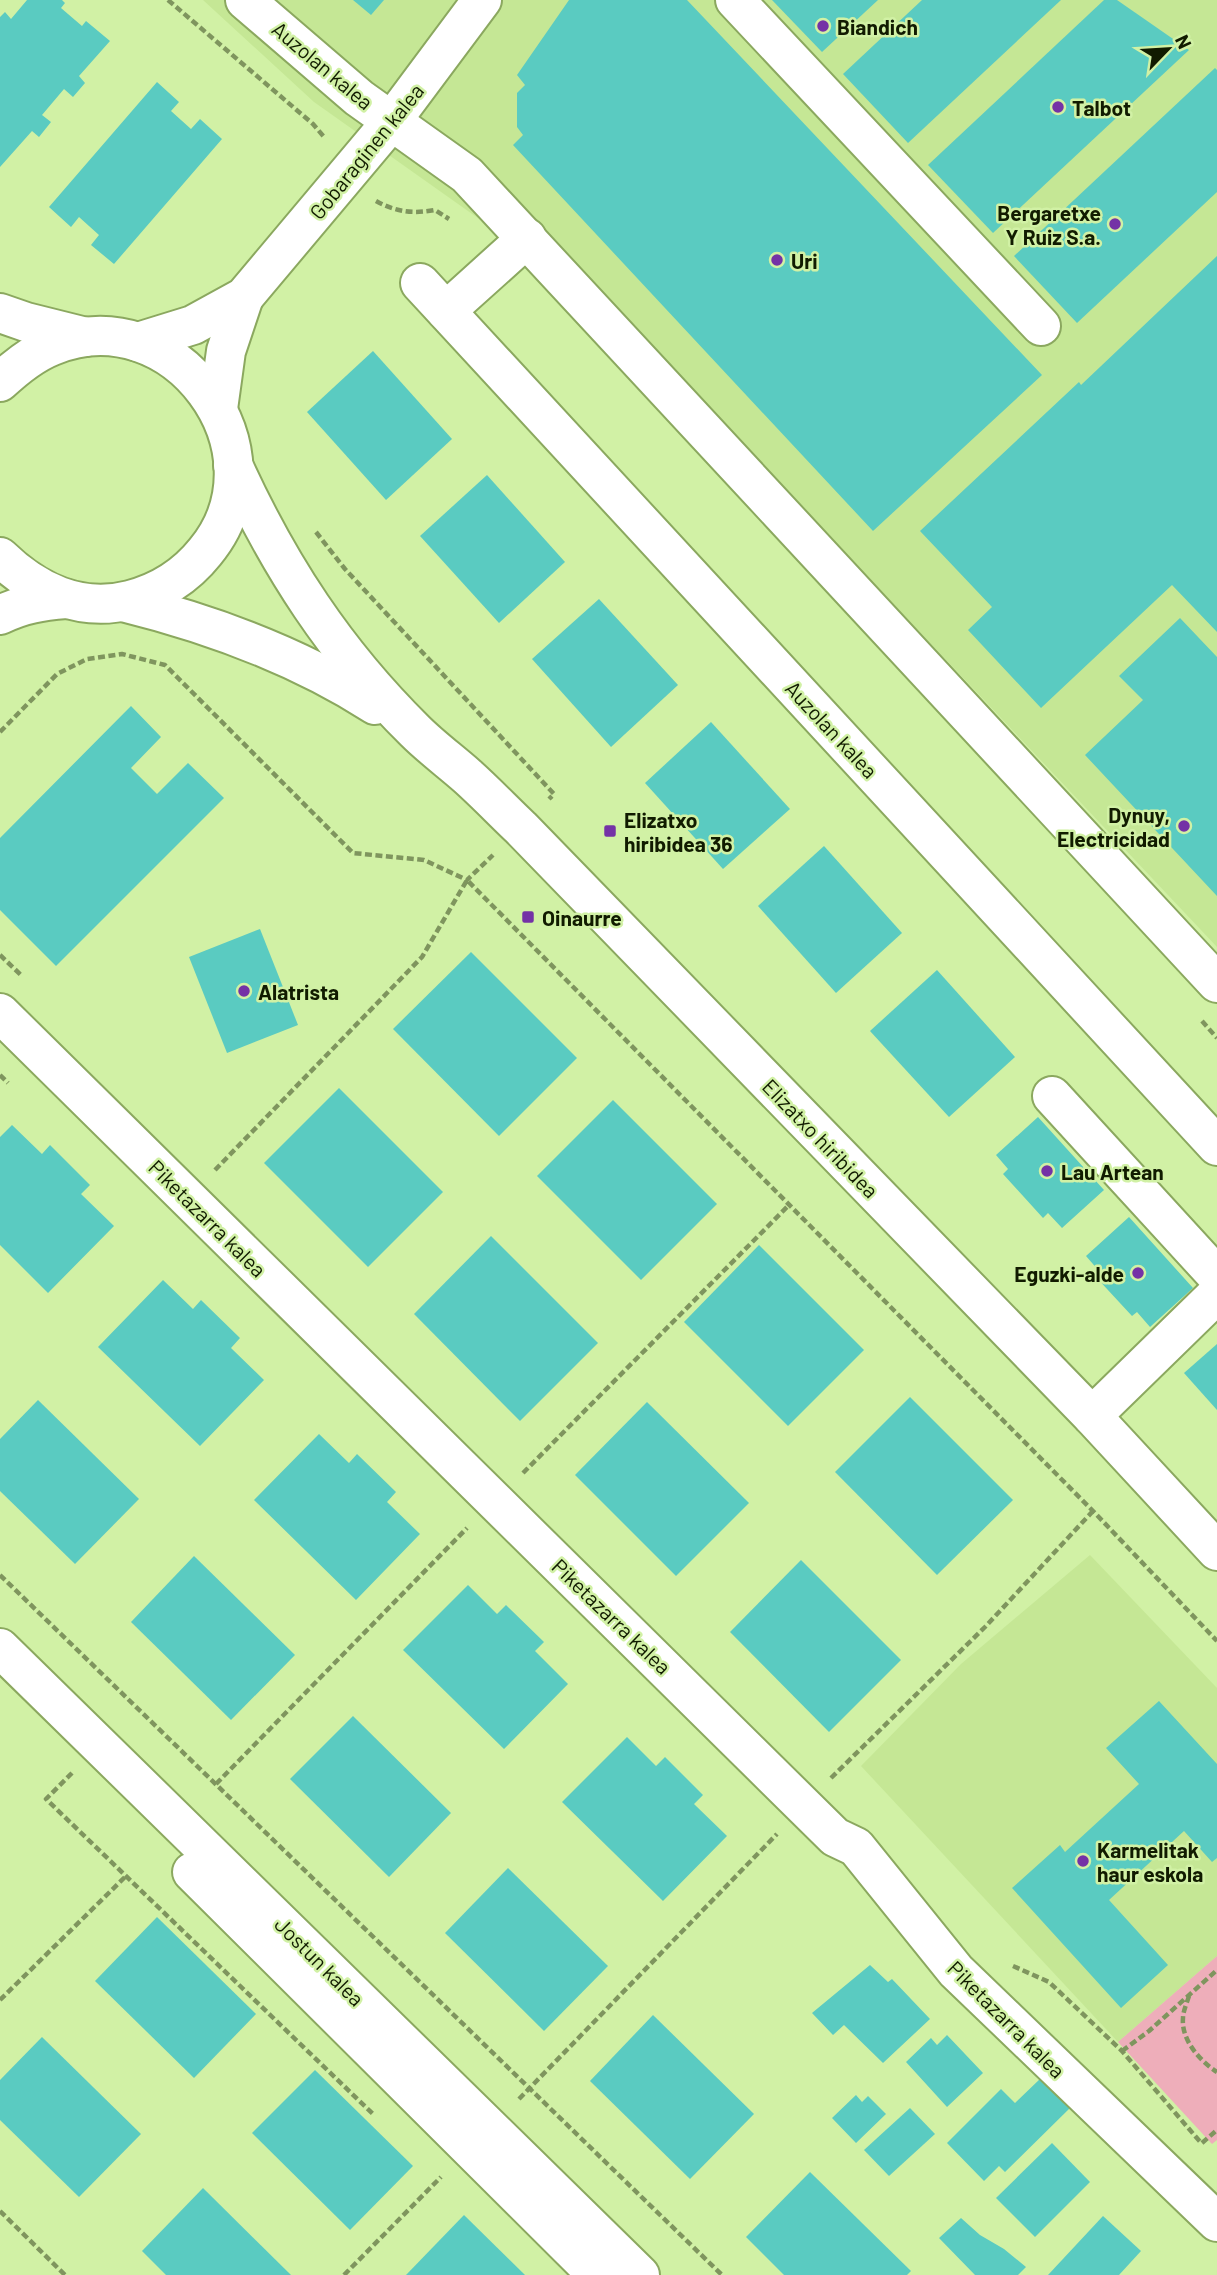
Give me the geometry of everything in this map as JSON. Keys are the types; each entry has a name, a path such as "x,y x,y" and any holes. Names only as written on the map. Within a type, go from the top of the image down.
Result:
{"street":[{"name":"Auzolan kalea","path":"245,0 359,98 467,175 1217,983"},
{"name":"Gobaraginen kalea","path":"138,342 193,325 244,297 352,172 482,0"},
{"path":"735,0 1041,326"},
{"path":"446,311 527,238"},
{"name":"Auzolan kalea","path":"420,283 1217,1146"},
{"name":"Gobaraginen kalea","path":"218,409 226,351 244,297"},
{"path":"0,313 86,337"},
{"path":"0,382 24,361 54,345 86,337 112,337 138,342 163,352 185,368 204,387 218,409 229,436 233,465 228,507 211,545 197,562 173,582 144,596 123,602 94,603 66,599 40,601 15,607 0,615"},
{"name":"Elizatxo hiribidea","path":"233,465 256,515 311,608 370,684 417,734"},
{"path":"0,557 18,575 41,589 66,599"},
{"name":"Elizatxo hiribidea","path":"123,602 226,631 324,675 417,734 470,779 521,828 1092,1416 1217,1551"},
{"name":"Piketazarra kalea","path":"0,1013 835,1837 856,1847 956,1971 1217,2222"},
{"path":"1052,1096 1217,1276"},
{"path":"1092,1416 1217,1294"},
{"name":"Jostun kalea","path":"0,1648 640,2275"},
{"name":"Jostun kalea","path":"1,1689 92,1773 597,2275"}],"path":[{"path":"168,0 313,124 330,144"},
{"path":"369,198 391,209 416,213 435,210 455,223"},
{"path":"314,530 345,569 554,794"},
{"path":"0,732 57,674 87,659 122,654 165,665 353,853 424,860 467,880 1093,1511 1217,1641"},
{"path":"215,1170 422,957 467,880"},
{"path":"520,1476 789,1205"},
{"path":"826,1783 985,1627 1093,1511"},
{"path":"216,1785 464,1531"},
{"path":"0,1575 722,2275"},
{"path":"46,1799 380,2121"},
{"path":"530,2087 775,1836"},
{"path":"0,2000 126,1876"},
{"path":"1005,1963 1049,1982 1122,2051 1202,2144"},
{"path":"1122,2051 1149,2031 1217,1970"},
{"path":"1189,1995 1183,2018 1185,2033 1192,2048 1217,2072"},
{"path":"344,2275 440,2179 430,2169"},
{"path":"0,2211 65,2275"}],"shaded area":[{"path":"203,0 1217,0 1217,947 632,327 314,102"},
{"name":"Karmelitak haur eskola","path":"1090,1555 1217,1688 1217,1956 1118,2042 861,1766 961,1664"},
{"path":"1217,1956 1217,2140 1212,2144 1118,2042"}],"building":[{"path":"27,0 62,0 65,3 61,8 82,26 86,21 110,41 79,76 85,83 73,97 64,89 42,115 51,122 39,137 32,131 0,167 0,17 5,12 11,19"},
{"path":"353,0 384,0 371,15"},
{"name":"Uri","path":"569,0 687,0 1042,375 873,531 513,145 523,135 517,127 517,93 525,85 517,75"},
{"name":"Biandich","path":"772,0 878,0 822,52"},
{"path":"922,0 1061,0 908,143 843,74"},
{"name":"Talbot","path":"1104,0 1117,0 1189,50 993,233 928,165"},
{"name":"Bergaretxe Y Ruiz S.a.","path":"1215,68 1217,192 1077,323 1014,256"},
{"path":"157,82 179,102 171,111 191,129 200,119 222,139 114,264 91,245 99,235 79,217 71,227 49,207"},
{"path":"1217,256 1217,632 1172,585 1041,708 968,630 992,607 920,531 1079,382 1081,385"},
{"path":"373,351 452,439 386,500 307,412"},
{"path":"487,475 565,562 499,623 420,536"},
{"path":"599,599 678,685 611,747 532,659"},
{"name":"Dynuy, Electricidad","path":"1180,618 1217,657 1217,896 1085,755 1143,700 1119,676"},
{"path":"131,706 161,737 131,768 157,794 188,763 224,798 56,966 0,910 0,838"},
{"path":"711,722 790,809 723,869 645,783"},
{"path":"824,846 902,933 836,993 758,906"},
{"name":"Alatrista","path":"260,929 298,1025 227,1053 189,957"},
{"path":"471,952 577,1058 499,1136 393,1029"},
{"path":"937,970 1015,1057 949,1117 870,1031"},
{"path":"339,1088 443,1192 368,1267 264,1163"},
{"path":"613,1100 717,1204 641,1280 537,1176"},
{"name":"Lau Artean","path":"1038,1117 1104,1190 1062,1228 1048,1213 1043,1218 1003,1174 1008,1169 996,1155"},
{"path":"12,1125 42,1154 50,1145 90,1185 81,1194 114,1226 48,1293 0,1245 0,1137"},
{"name":"Eguzki-alde","path":"1129,1217 1193,1288 1150,1327 1137,1312 1132,1316 1095,1276 1099,1271 1086,1256"},
{"path":"491,1236 598,1343 520,1421 414,1314"},
{"path":"759,1245 864,1350 788,1426 684,1322"},
{"path":"163,1280 193,1309 201,1300 240,1338 231,1348 264,1380 200,1446 98,1347"},
{"path":"1217,1344 1217,1410 1184,1373"},
{"path":"910,1397 1013,1500 937,1575 835,1472"},
{"path":"38,1400 139,1499 75,1564 0,1491 0,1439"},
{"path":"647,1402 749,1503 676,1576 575,1475"},
{"path":"319,1434 349,1463 357,1454 396,1492 387,1502 420,1534 356,1600 254,1500"},
{"path":"194,1556 295,1655 231,1720 131,1622"},
{"path":"801,1560 901,1660 829,1732 730,1632"},
{"path":"468,1585 497,1614 506,1605 544,1642 535,1651 568,1684 504,1749 403,1650"},
{"path":"1159,1701 1217,1764 1217,1858 1212,1862 1184,1831 1109,1900 1168,1965 1121,2008 1012,1888 1060,1845 1065,1852 1139,1784 1106,1748"},
{"path":"353,1716 451,1813 389,1877 290,1779"},
{"path":"627,1737 656,1766 665,1757 703,1795 694,1804 727,1836 663,1901 562,1802"},
{"path":"508,1868 608,1966 544,2031 445,1933"},
{"path":"157,1917 256,2014 194,2078 95,1981"},
{"path":"870,1965 888,1982 892,1979 930,2019 883,2063 844,2025 833,2035 812,2013"},
{"path":"653,2015 754,2114 690,2179 590,2081"},
{"path":"947,2035 983,2073 947,2107 906,2062 931,2038 937,2045"},
{"path":"42,2037 141,2134 79,2197 0,2120 0,2080"},
{"path":"315,2070 413,2166 350,2230 252,2133"},
{"path":"1041,2078 1070,2108 1005,2172 999,2166 984,2181 947,2143 1001,2089 1015,2103"},
{"path":"856,2095 862,2102 868,2096 886,2114 856,2143 832,2118"},
{"path":"910,2108 935,2134 889,2176 864,2150"},
{"path":"1052,2143 1090,2182 1035,2237 996,2198"},
{"path":"810,2172 911,2271 907,2275 784,2275 746,2237"},
{"path":"203,2188 291,2275 166,2275 142,2251"},
{"path":"464,2215 525,2275 406,2275"},
{"path":"1103,2216 1141,2251 1119,2275 1048,2275"},
{"path":"961,2218 980,2235 1004,2249 1026,2267 1018,2275 975,2275 939,2238"}],"place":[{"name":"Biandich","path":"823,26"},
{"name":"Talbot","path":"1058,107"},
{"name":"Bergaretxe Y Ruiz S.a.","path":"1115,224"},
{"name":"Uri","path":"777,260"},
{"name":"Dynuy, Electricidad","path":"1184,826"},
{"name":"Elizatxo hiribidea 36","path":"610,831"},
{"name":"Oinaurre","path":"528,917"},
{"name":"Alatrista","path":"244,991"},
{"name":"Lau Artean","path":"1047,1171"},
{"name":"Eguzki-alde","path":"1138,1273"},
{"name":"Karmelitak haur eskola","path":"1083,1861"}]}
